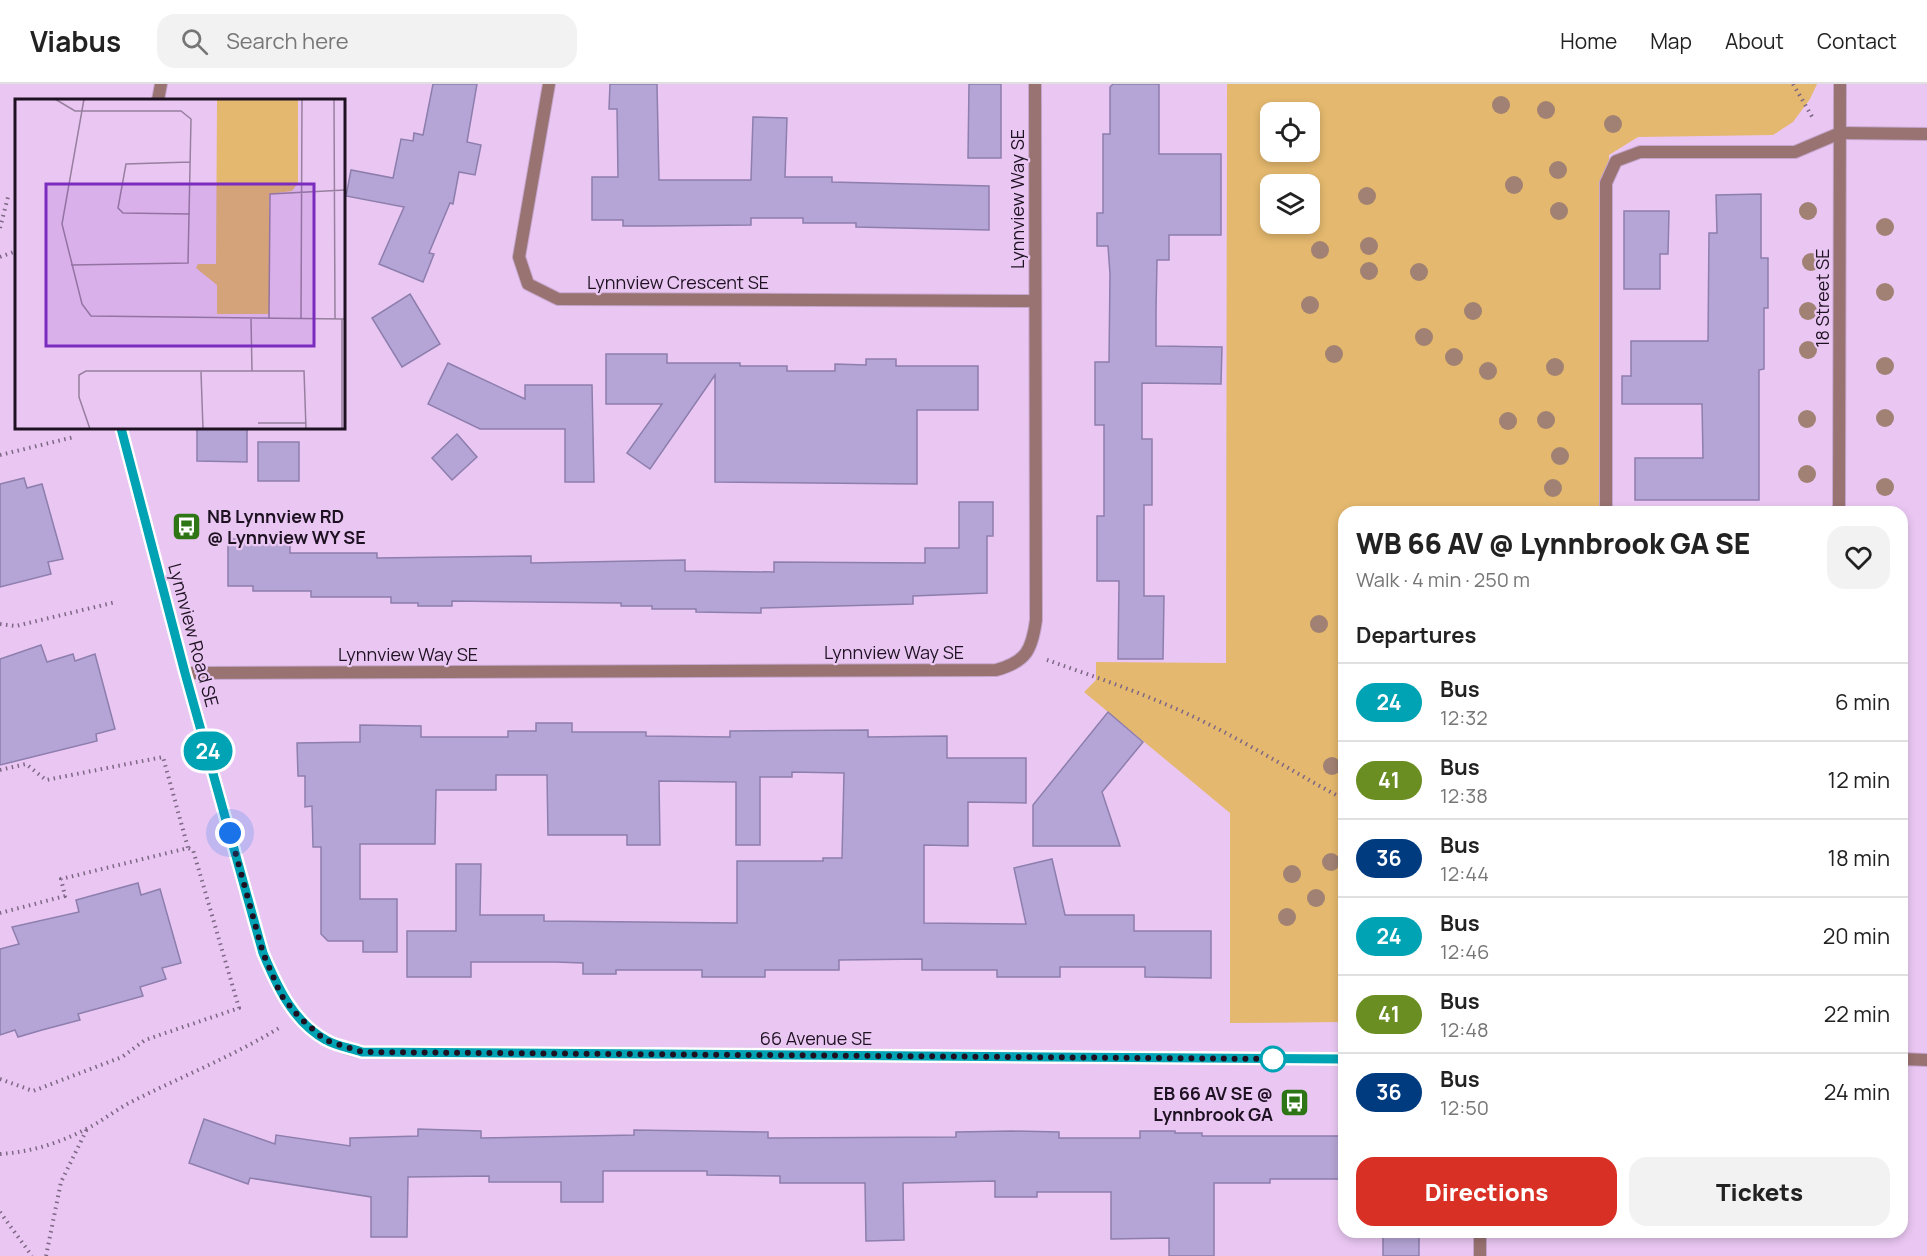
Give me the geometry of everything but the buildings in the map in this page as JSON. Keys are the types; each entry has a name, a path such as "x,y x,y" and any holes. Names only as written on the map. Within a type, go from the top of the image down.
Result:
{"street":[{"path":"158,99 161,84"},
{"name":"Lynnview Crescent SE","path":"549,84 519,257 528,284 558,299 1035,301"},
{"name":"Lynnview Way SE","path":"185,673 996,669 1014,665 1026,653 1034,640 1036,620 1035,84"},
{"name":"18 Street SE","path":"1839,506 1840,84"},
{"path":"1606,506 1606,183 1616,161 1640,152 1795,152 1840,133 1927,134"},
{"name":"Lynnview Road SE","path":"121,429 185,673 263,953 281,995 299,1017"},
{"name":"66 Avenue SE","path":"299,1017 325,1040 362,1052 1338,1059"},
{"path":"1908,1059 1927,1060"},
{"path":"1480,1238 1480,1256"}],"path":[{"path":"1793,84 1826,140"},
{"path":"0,228 8,197"},
{"path":"0,257 15,251"},
{"path":"0,455 74,436"},
{"path":"0,624 16,626 116,602"},
{"path":"1026,653 1092,675 1216,728 1289,771 1338,796"},
{"path":"0,770 26,764 46,780 163,757 188,848"},
{"path":"0,913 65,896 61,879 188,848 193,850 239,1008 145,1040 122,1057 33,1090 0,1079"},
{"path":"0,1154 22,1152 48,1145 87,1129 132,1101 239,1052 299,1017"},
{"path":"46,1256 61,1182 87,1129"},
{"path":"0,1212 32,1256"}],"shaded area":[{"path":"1227,84 1817,84 1810,99 1793,122 1773,135 1638,137 1609,155 1608,506 1338,506 1338,1022 1230,1023 1230,813 1084,692 1096,680 1096,662 1226,663"}],"bus line":[{"name":"24","path":"121,429 185,673 263,953 281,995 299,1017 325,1040 362,1052 1338,1059"}],"place":[{"name":"NB Lynnview RD @ Lynnview WY SE","path":"186,526"},
{"name":"EB 66 AV SE @ Lynnbrook GA","path":"1294,1103"}],"route":[{"path":"230,833 263,953 281,995 299,1017 325,1040 362,1052 1277,1059 1273,1059"}]}
